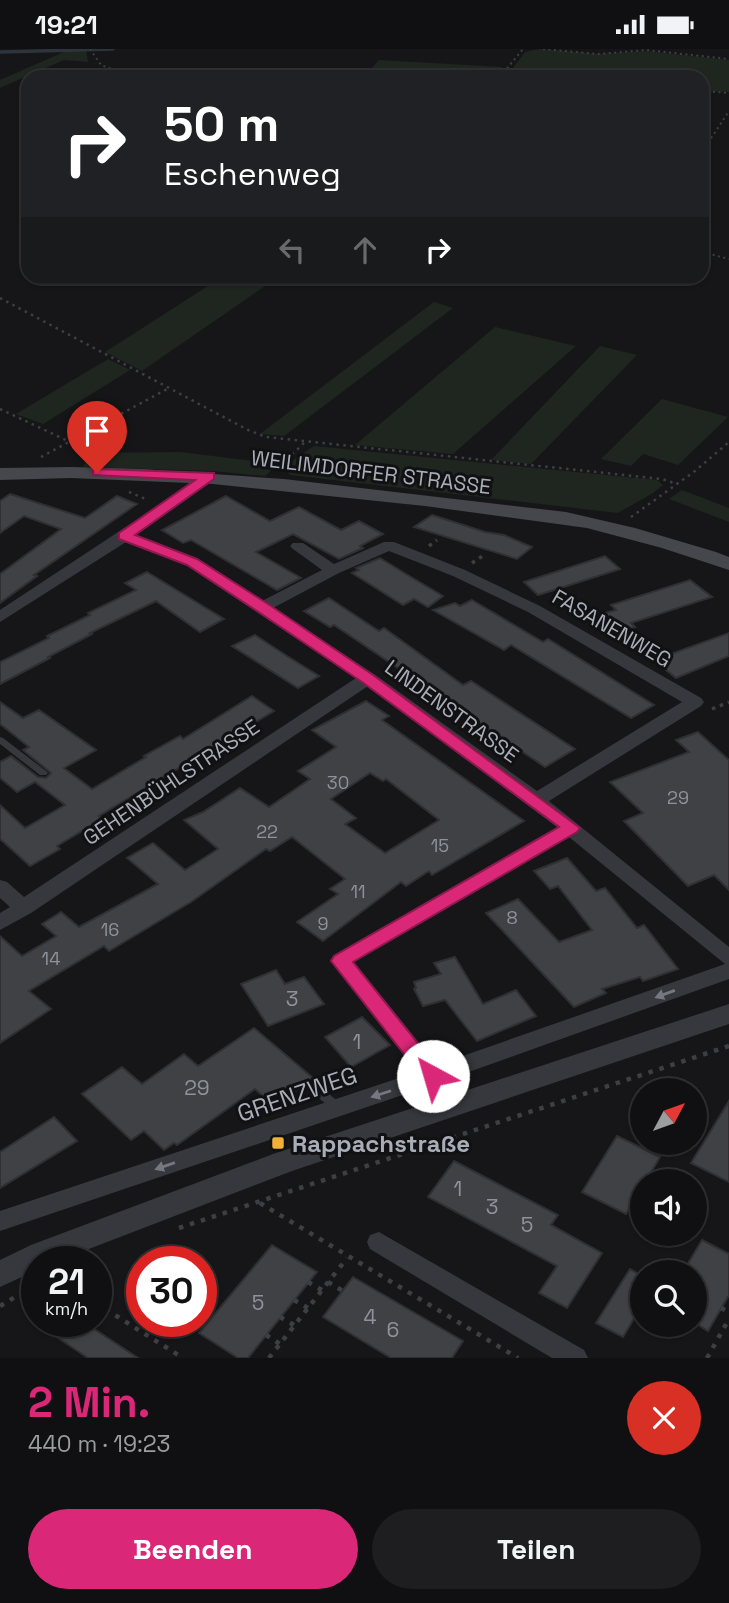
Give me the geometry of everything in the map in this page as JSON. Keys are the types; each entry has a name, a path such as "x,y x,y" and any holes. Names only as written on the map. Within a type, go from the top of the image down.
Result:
{"main road":[{"name":"WEILIMDORFER STRASSE","path":"0,474 137,473 209,476 566,518 617,528 729,564"}],"street":[{"path":"0,617 124,536 209,476"},
{"name":"LINDENSTRASSE","path":"124,536 192,562 368,678 536,800 729,958"},
{"name":"FASANENWEG","path":"262,608 333,570 389,545 459,573 534,609 695,702 536,800"},
{"path":"298,546 333,570"},
{"name":"GEHENBÜHLSTRASSE","path":"0,923 368,678"},
{"path":"433,1076 341,961 571,828"},
{"path":"0,887 24,908"},
{"name":"GRENZWEG","path":"0,1221 433,1076 729,971"},
{"path":"0,1274 41,1254 294,1158 729,1014"},
{"path":"379,1242 575,1358"}],"lane":[{"path":"0,740 43,773"},
{"path":"312,1086 338,1108"}],"path":[{"path":"506,70 523,49"},
{"path":"543,49 598,54 646,50 729,59"},
{"path":"90,51 98,63 116,70"},
{"path":"310,70 346,70"},
{"path":"709,92 729,93"},
{"path":"709,141 729,111"},
{"path":"709,254 729,259"},
{"path":"0,298 257,434 662,479 677,484"},
{"path":"22,473 24,467 169,387"},
{"path":"0,409 69,441"},
{"path":"261,481 306,441"},
{"path":"617,528 729,442"},
{"path":"724,704 729,702"},
{"path":"172,1230 729,1046"},
{"path":"260,1203 518,1358"},
{"path":"269,1358 350,1258"},
{"path":"308,1282 322,1290"},
{"path":"328,1282 343,1291"},
{"path":"0,1305 21,1293"},
{"path":"294,1300 308,1308"},
{"path":"721,1308 729,1312"},
{"path":"112,1313 183,1358"},
{"path":"281,1317 294,1325"},
{"path":"707,1358 729,1319"},
{"path":"266,1335 280,1344"}],"shaded area":[{"path":"540,49 598,54 646,51 729,60 729,92 709,91 709,70 512,70 525,52"},
{"path":"86,50 88,62 64,60 41,70 23,70 66,51"},
{"path":"379,60 502,67 500,70 370,70"},
{"path":"21,71 21,79 0,88 0,80"},
{"path":"211,284 268,284 142,371 105,352"},
{"path":"434,302 453,308 284,436 260,434"},
{"path":"495,327 576,346 453,454 355,445"},
{"path":"600,346 637,355 531,464 491,460"},
{"path":"108,359 130,370 43,424 16,414"},
{"path":"662,399 728,417 678,465 643,454 631,466 601,459"},
{"path":"314,446 657,480 663,485 618,513 290,475 285,469"},
{"path":"180,452 279,464 265,476 212,471 83,467 90,453"},
{"path":"682,490 729,508 729,522 669,499"}],"building":[{"path":"10,494 85,518 117,496 137,504 34,575 37,576 0,603 0,574 61,529 24,516 0,533 0,501"},
{"path":"226,496 270,521 299,507 341,530 359,521 383,534 360,546 363,548 339,559 293,534 256,552 301,578 277,590 191,540 183,543 162,530"},
{"path":"432,515 485,532 504,535 532,547 517,559 414,527"},
{"path":"605,556 620,569 538,595 524,582"},
{"path":"380,558 443,596 428,607 414,599 403,605 352,573 359,570 356,568"},
{"path":"147,572 224,619 200,632 156,601 90,633 92,634 0,684 0,662 49,638 47,636 90,615 88,613 136,590 125,583"},
{"path":"690,580 712,597 631,623 635,627 611,635 591,617 616,610 611,605"},
{"path":"329,598 379,631 384,628 463,685 471,681 575,749 545,767 334,625 330,627 304,611"},
{"path":"472,600 543,642 548,639 654,705 631,718 511,645 504,650 433,610 455,603 460,606"},
{"path":"729,633 729,656 676,678 654,660"},
{"path":"255,635 319,676 298,688 232,646"},
{"path":"252,696 274,711 99,816 102,819 57,846 60,849 30,866 0,839 0,805 25,828 65,805 35,782 17,792 0,778 0,762 11,756 38,777 46,778 51,773 23,750 29,747 0,724 0,702 23,718 39,710 96,750 64,768 92,789 180,736 183,739"},
{"path":"366,701 389,716 382,720 524,821 432,875 429,871 406,886 401,882 323,941 297,922 338,894 330,889 345,879 292,837 270,851 266,849 191,902 109,951 104,946 29,991 51,1009 0,1043 0,936 22,956 56,936 42,924 61,912 79,927 158,884 127,858 153,843 185,870 218,849 184,820 203,812 240,788 269,807 310,779 298,771 336,747 312,730","holes":["370,773 383,781 386,779 439,820 385,853 345,824 356,818 331,799"]},
{"path":"698,732 729,760 729,890 714,875 688,886 624,821 643,813 610,782 689,752 676,740"},
{"path":"567,858 596,891 605,888 637,928 644,925 678,969 643,981 640,977 602,989 606,993 574,1007 486,913 518,899 559,942 592,930 558,886 550,889 534,871"},
{"path":"455,957 483,1004 516,990 536,1016 477,1041 445,1000 423,1006 414,989 414,982 441,974 434,963"},
{"path":"276,970 285,984 304,977 324,1004 268,1026 241,984"},
{"path":"362,1017 390,1045 351,1067 325,1037"},
{"path":"254,1028 313,1078 274,1106 255,1089 177,1145 174,1143 164,1150 144,1131 131,1140 82,1094 122,1067 142,1084 184,1054 198,1066"},
{"path":"729,1101 729,1182 691,1163 696,1155 707,1155 707,1137"},
{"path":"54,1117 77,1141 0,1188 0,1152"},
{"path":"617,1136 630,1142 630,1155 660,1157 653,1169 630,1169 630,1207 626,1214 582,1192"},
{"path":"454,1161 558,1215 551,1225 602,1253 567,1308 539,1293 557,1266 428,1197"},
{"path":"707,1243 729,1254 729,1295 708,1331 707,1260 690,1260 698,1246 707,1246"},
{"path":"272,1245 317,1272 248,1358 238,1358 205,1337 217,1337 217,1311"},
{"path":"630,1269 630,1325 623,1337 596,1323"},
{"path":"353,1277 463,1341 452,1358 391,1358 323,1317"},
{"path":"57,1337 106,1337 138,1358 88,1358"}],"waterway":[{"path":"0,52 113,49"}],"place":[{"name":"Rappachstraße","path":"278,1143"}],"route":[{"path":"97,473 209,476 124,536 192,562 368,678 571,828 341,961 433,1076"}]}
